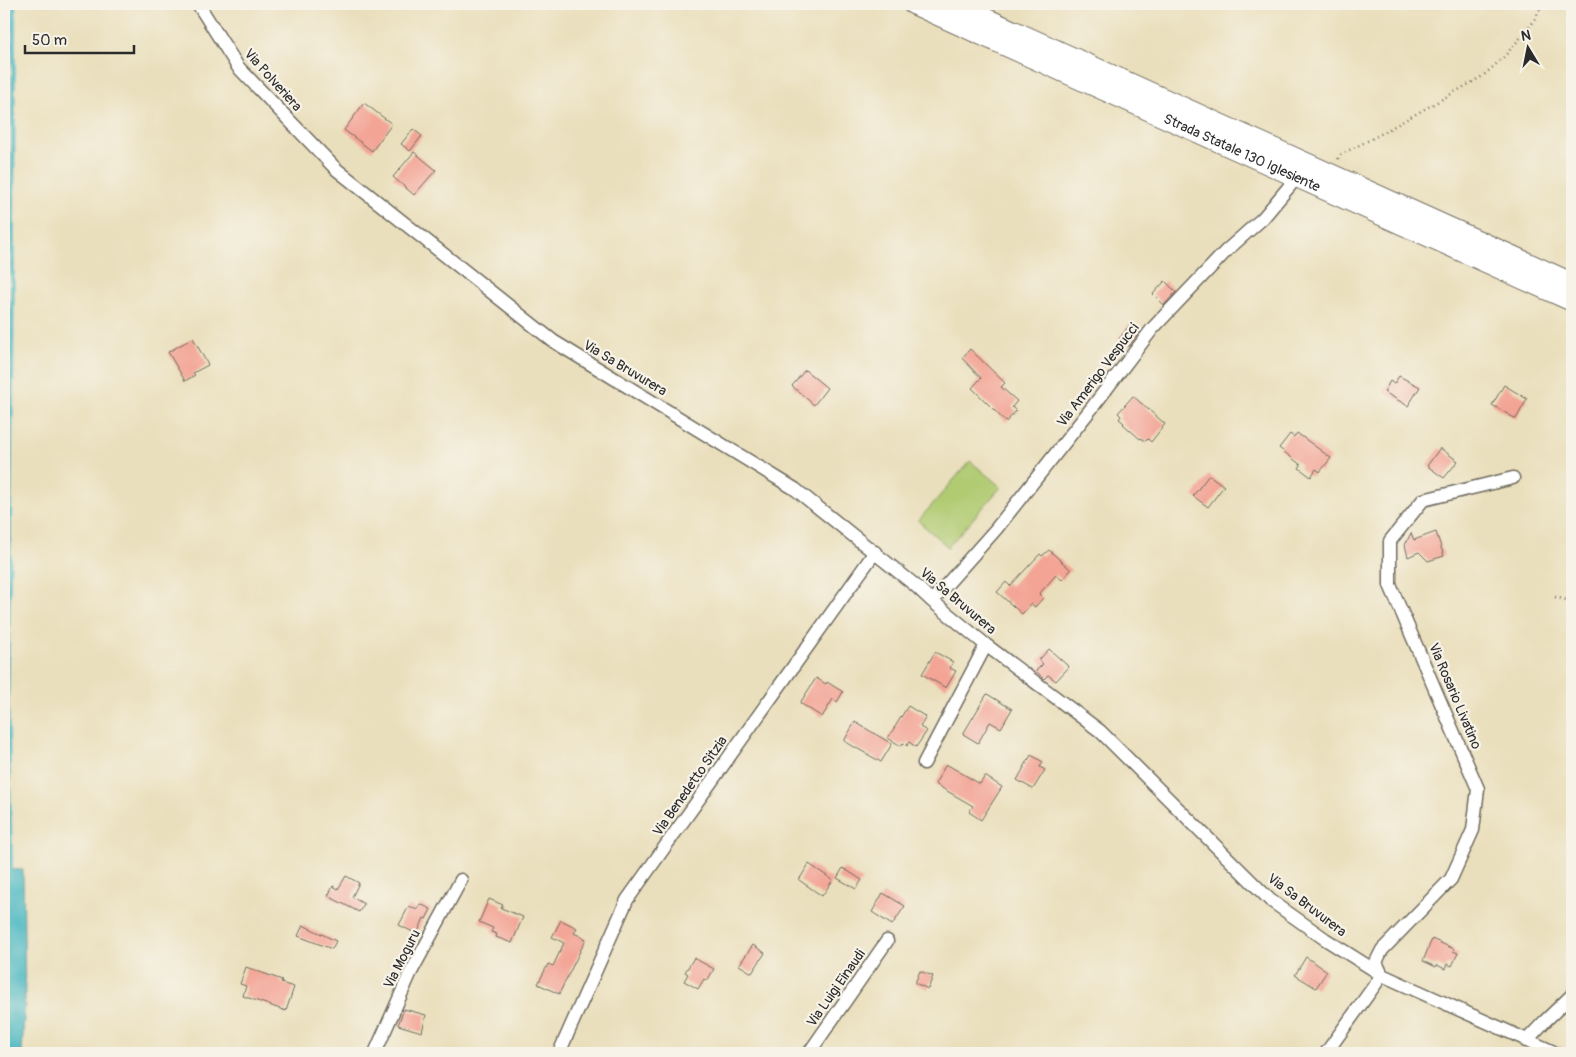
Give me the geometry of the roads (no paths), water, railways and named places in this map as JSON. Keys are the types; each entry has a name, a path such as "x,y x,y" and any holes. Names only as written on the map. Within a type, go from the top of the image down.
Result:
{"main road":[{"name":"Strada Statale 130 Iglesiente","path":"913,4 1572,301"},
{"name":"Strada Statale 130 Iglesiente","path":"954,4 1572,283"}],"street":[{"name":"Via Polveriera","path":"198,4 238,67 336,169"},
{"name":"Via Sa Bruvurera","path":"336,169 552,341 795,489 875,552 986,645 1100,731 1270,900 1325,939 1382,975 1556,1053"},
{"name":"Via Amerigo Vespucci","path":"932,601 1002,521 1092,409 1153,328 1227,250 1263,218 1298,176"},
{"name":"Via Rosario Livatino","path":"1382,975 1376,962 1382,950 1451,879 1472,830 1478,789 1390,585 1390,541 1423,500 1513,478"},
{"name":"Via Benedetto Sitzia","path":"559,1053 627,900 875,552"},
{"path":"924,763 986,645"},
{"name":"Via Moguru","path":"375,1053 410,974 461,880"},
{"name":"Via Luigi Einaudi","path":"809,1053 887,940"},
{"path":"1326,1053 1382,975"},
{"path":"1526,1041 1572,995"}],"water":[{"path":"5,869 23,870 25,999 22,1053 4,1053"}],"waterway":[{"path":"11,875 7,700 12,362 14,4"}]}
